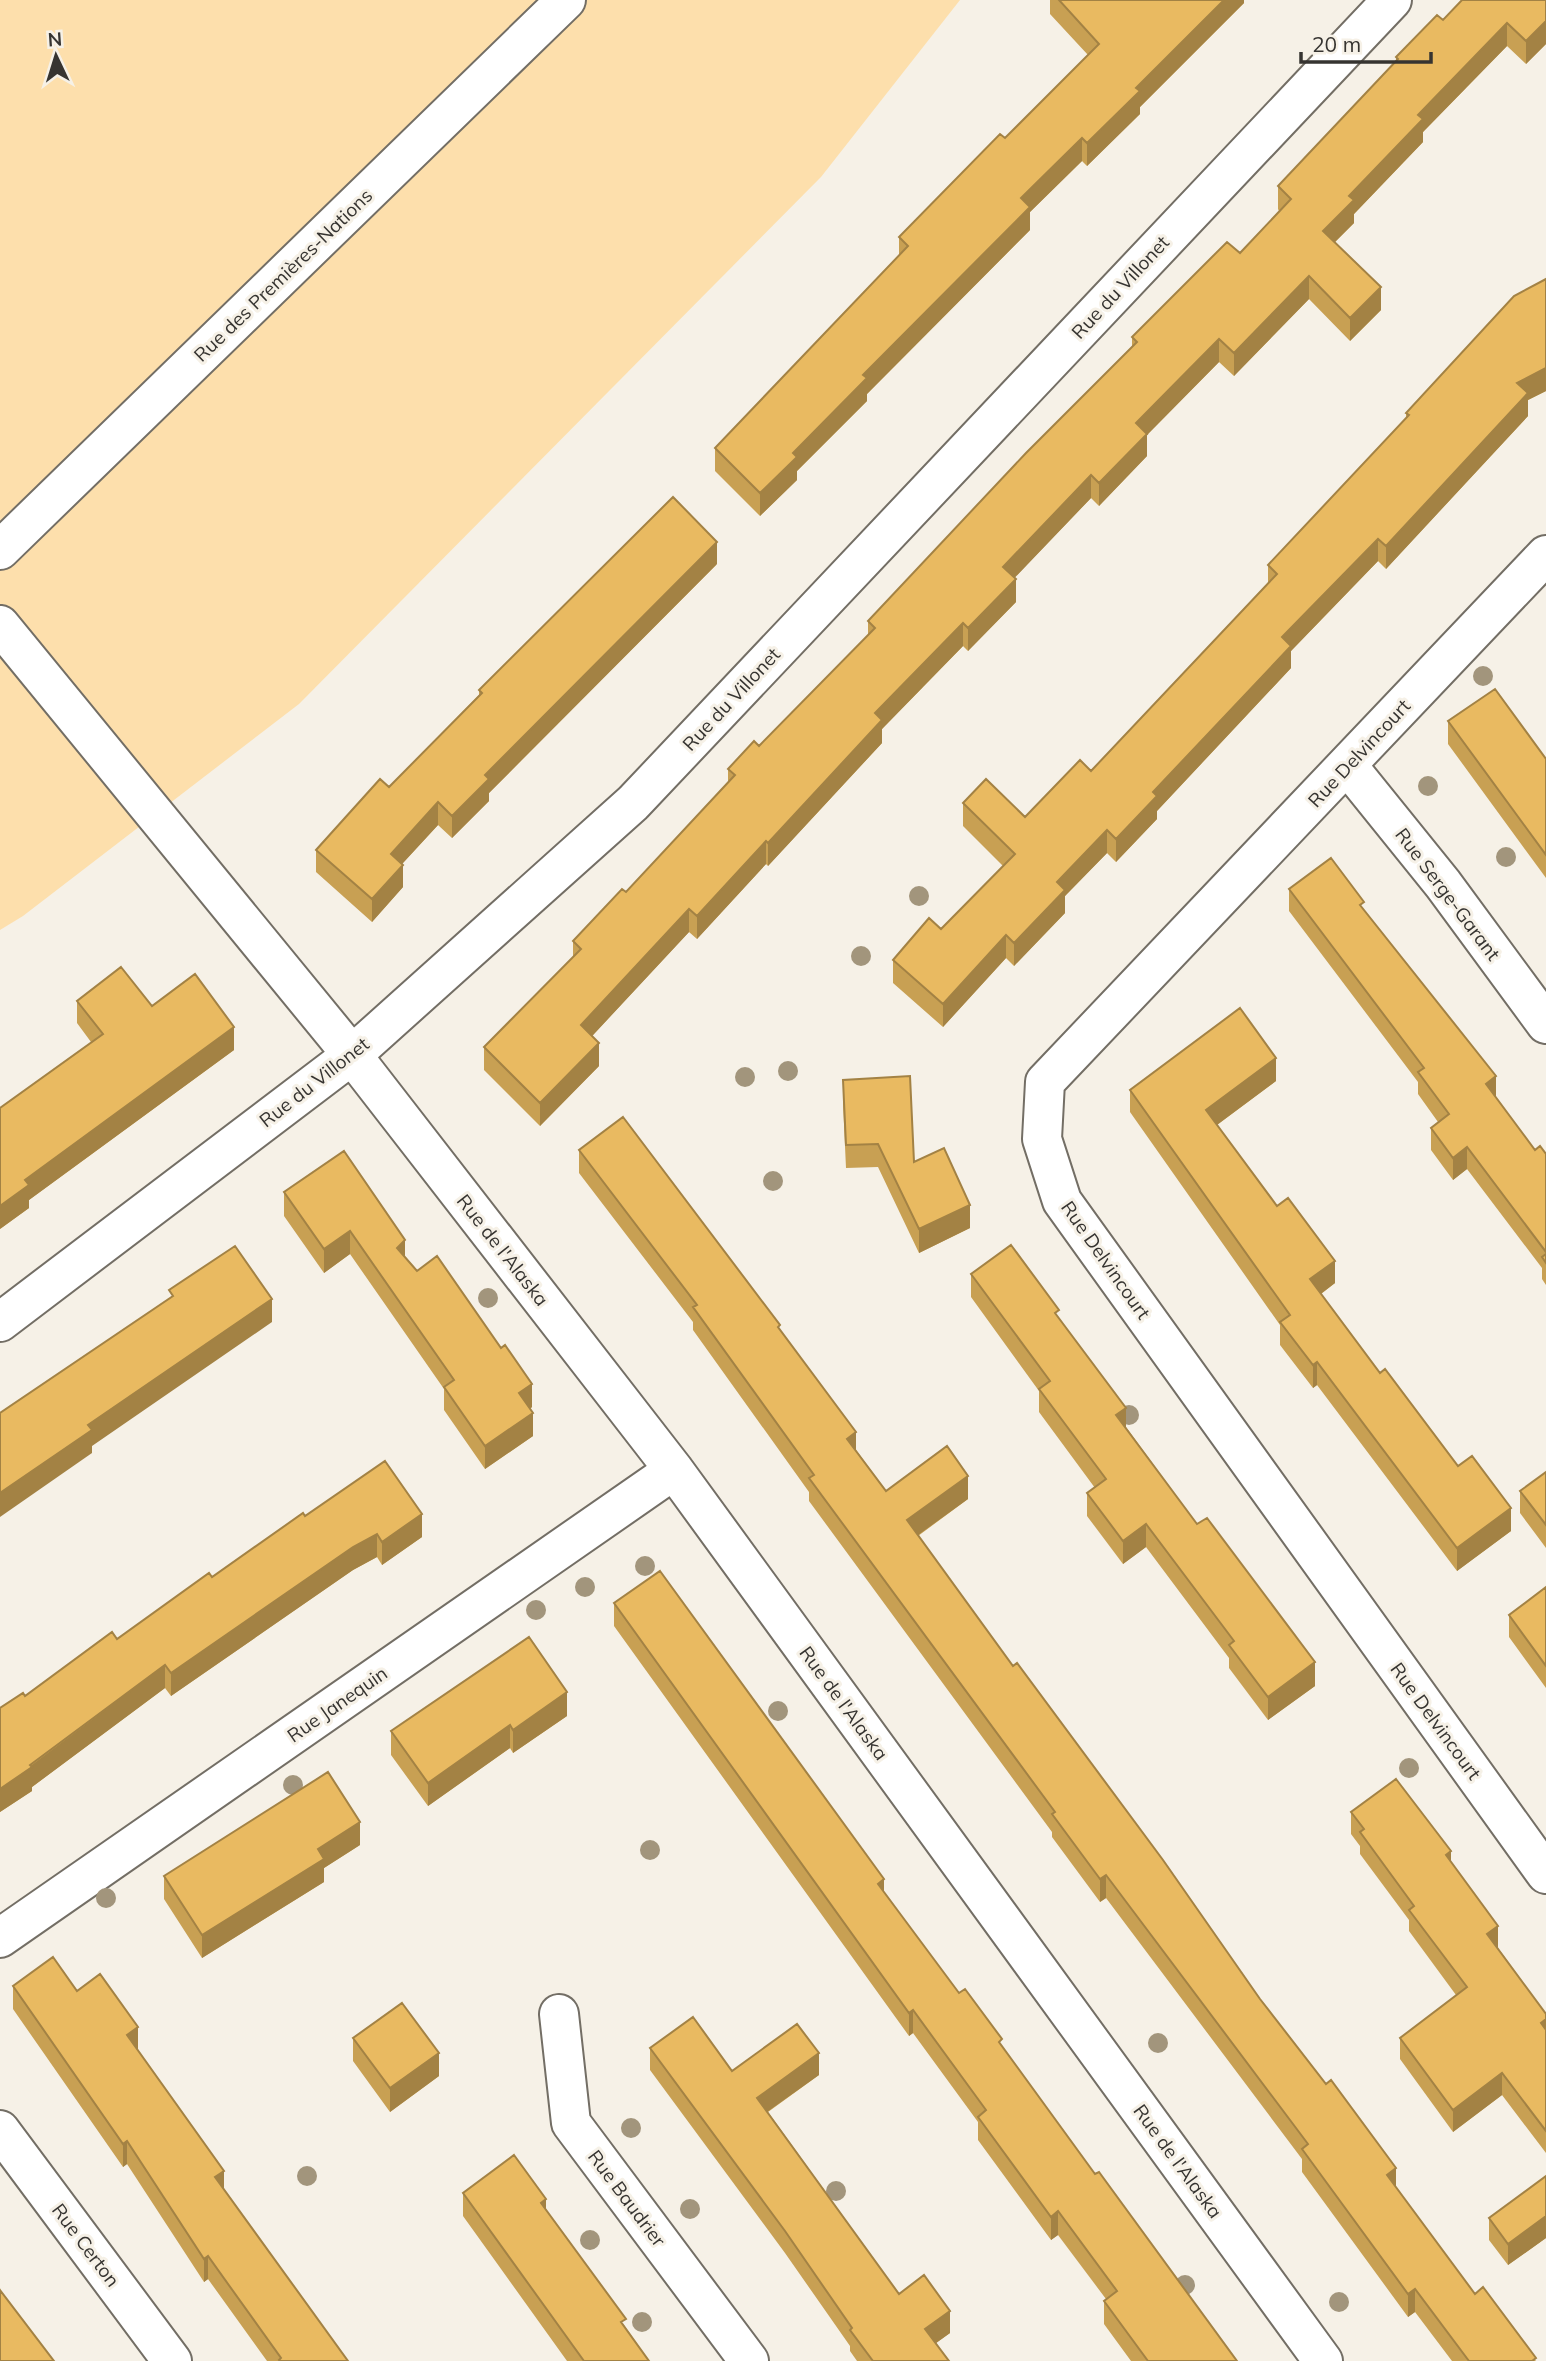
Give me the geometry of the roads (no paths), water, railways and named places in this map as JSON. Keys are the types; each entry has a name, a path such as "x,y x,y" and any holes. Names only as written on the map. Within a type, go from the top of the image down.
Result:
{"street":[{"name":"Rue des Premières-Nations","path":"0,550 566,0"},
{"name":"Rue du Villonet","path":"0,1322 352,1055 633,803 1392,0"},
{"name":"Rue Delvincourt","path":"1546,555 1045,1082 1042,1139 1062,1201 1546,1874"},
{"name":"Rue de l'Alaska","path":"0,625 352,1055 674,1470 1324,2361"},
{"name":"Rue Serge-Garant","path":"1348,765 1443,884 1546,1024"},
{"name":"Rue Janequin","path":"0,1938 674,1470"},
{"name":"Rue Baudrier","path":"559,2014 571,2123 749,2361"},
{"name":"Rue Certon","path":"0,2130 173,2361"}]}
